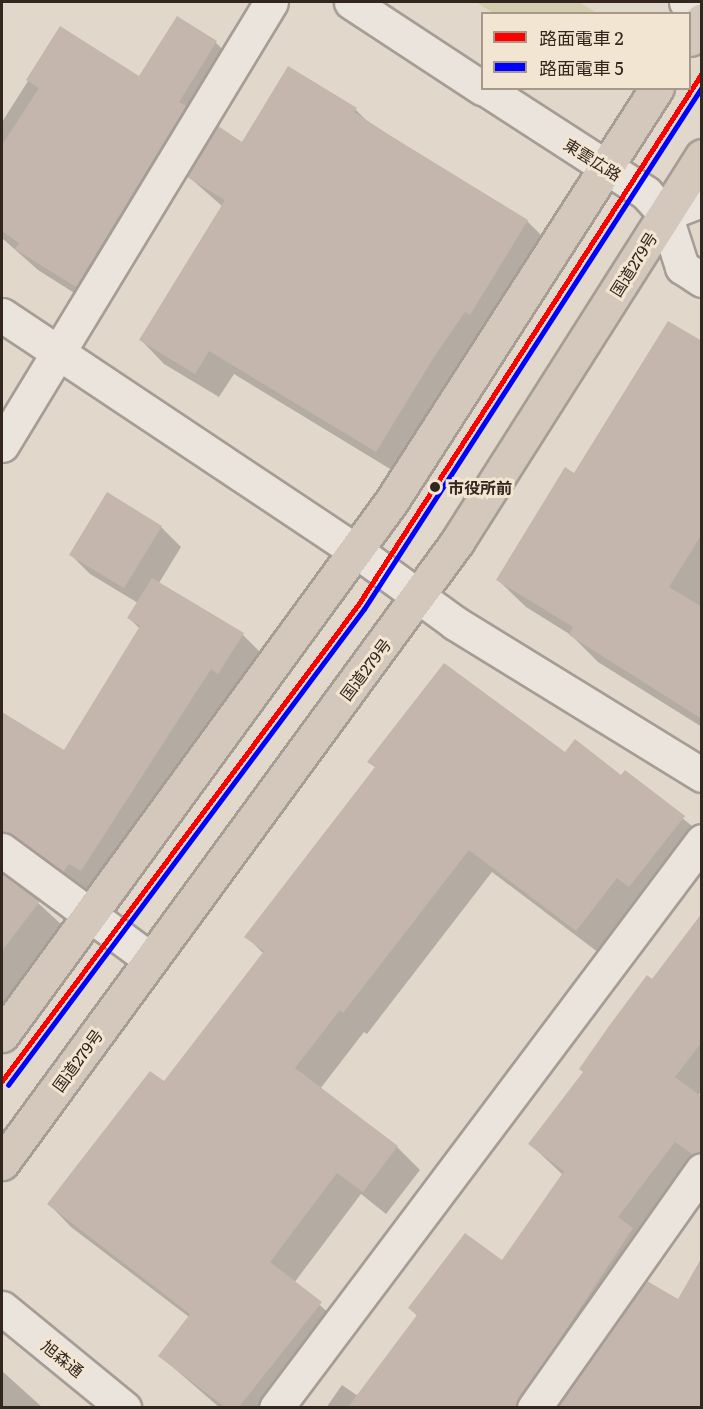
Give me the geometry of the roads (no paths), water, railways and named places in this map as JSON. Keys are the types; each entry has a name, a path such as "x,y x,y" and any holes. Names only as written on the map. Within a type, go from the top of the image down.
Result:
{"highway":[{"path":"691,37 702,20"},
{"path":"2,1035 90,911 391,502 656,90"},
{"name":"国道279号","path":"2,1163 457,542 702,156"}],"street":[{"path":"2,444 271,2"},
{"name":"東雲広路","path":"351,2 481,87"},
{"path":"686,2 702,11"},
{"name":"東雲広路","path":"486,90 646,193 665,214"},
{"path":"702,200 665,214 682,267 702,280"},
{"path":"2,315 355,550 456,623 702,775"},
{"path":"276,1407 702,841"},
{"path":"2,850 90,911 150,959"},
{"path":"534,1407 702,1170"},
{"name":"旭森通","path":"2,1308 124,1407"}],"tram line":[{"name":"2","path":"2,1081 358,605 702,73"},
{"name":"5","path":"8,1085 364,609 702,87"}],"place":[{"name":"市役所前","path":"435,487"}]}
